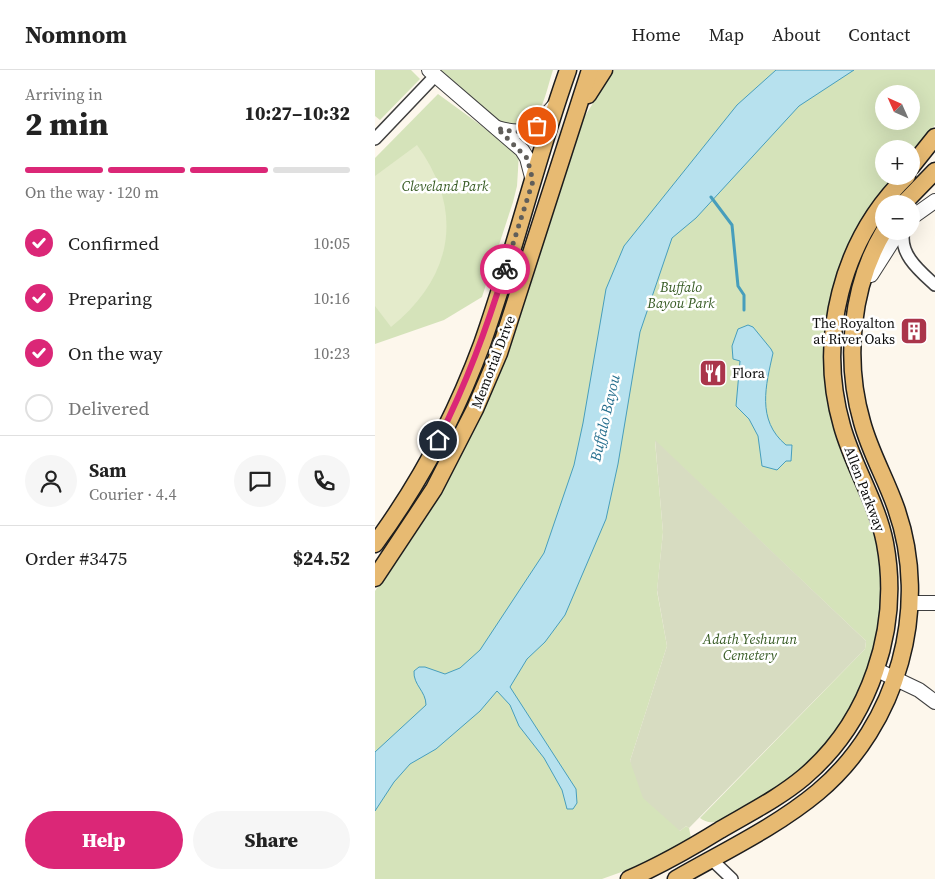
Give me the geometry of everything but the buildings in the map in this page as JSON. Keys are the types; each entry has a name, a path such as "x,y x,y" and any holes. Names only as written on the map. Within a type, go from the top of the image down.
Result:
{"main road":[{"name":"Memorial Drive","path":"375,544 420,474 461,394 481,344 567,70"},
{"name":"Memorial Drive","path":"375,578 434,489 475,409 499,353 590,70"},
{"path":"576,116 604,70"},
{"path":"920,156 935,137"},
{"path":"920,163 935,149"},
{"path":"912,195 935,171"},
{"name":"Allen Parkway","path":"629,879 655,868 780,795 825,756 845,731 861,706 877,670 886,626 889,575 885,543 880,524 841,426 831,366 832,341 841,286 851,258 864,231 898,185"},
{"name":"Allen Parkway","path":"676,879 791,812 818,792 839,772 877,719 896,678 908,628 909,575 897,509 861,421 854,378 852,345 859,294 867,264 879,240"},
{"path":"861,478 881,471"},
{"path":"711,859 718,844 751,824 780,795"}],"street":[{"path":"375,138 432,73 497,128 527,158 533,181"},
{"path":"497,128 513,132 528,131 537,126 556,103"},
{"path":"920,212 935,201"},
{"path":"859,294 893,240"},
{"path":"903,240 914,265 935,285"},
{"path":"909,603 935,603"},
{"path":"877,670 896,678 935,702"},
{"path":"711,859 732,879"}],"green space":[{"path":"375,70 411,70 420,79 380,120 375,116"},
{"path":"439,70 553,70 543,103 538,112 525,125 515,126 502,123"},
{"name":"Buffalo Bayou Park","path":"614,70 935,70 935,125 920,143 920,140 875,140 875,185 887,185 880,195 875,195 875,202 846,253 831,296 827,319 824,342 824,372 831,416 844,458 862,500 877,543 882,578 881,613 874,649 862,683 845,715 824,745 799,770 770,791 719,821 712,822 700,818 865,649 866,641 655,441 663,532 657,591 667,646 630,761 680,831 686,826 689,828 691,838 652,861 602,879 375,879 375,591 412,539 441,493 482,413 506,356 583,119"},
{"name":"Cleveland Park","path":"438,94 519,153 517,186 513,202 482,297 444,320 375,344 375,158"},
{"path":"417,145 432,170 442,194 446,218 445,242 439,265 428,287 412,308 391,327 375,306 375,176"},
{"name":"Adath Yeshurun Cemetery","path":"655,440 866,641 865,649 689,828 686,826 680,831 643,798 630,761 667,646 657,590 663,532"}],"water":[{"name":"Buffalo Bayou","path":"776,70 854,70 799,106 696,218 672,238 640,332 618,464 606,519 565,615 545,642 527,659 510,687 576,789 577,803 573,809 567,809 562,790 544,758 519,726 510,705 497,691 480,711 436,749 410,764 394,782 375,811 375,752 426,705 424,696 415,680 414,671 419,667 425,667 445,674 460,668 480,650 544,553 574,465 606,289 624,246 737,105"},
{"path":"748,325 753,327 773,353 766,390 767,413 770,425 777,435 786,445 792,445 791,461 786,461 777,470 762,466 758,436 749,419 736,406 740,361 733,359 732,346 738,329"}],"waterway":[{"path":"711,197 732,225 738,286 744,295 744,310"}],"way so far":[{"path":"505,269 533,181 527,158 522,150 497,128 513,132 525,132 537,126"}],"place":[{"name":"The Royalton at River Oaks","path":"914,331"},
{"name":"Flora","path":"713,373"}],"route":[{"path":"438,440 461,394 481,344 505,269"}]}
